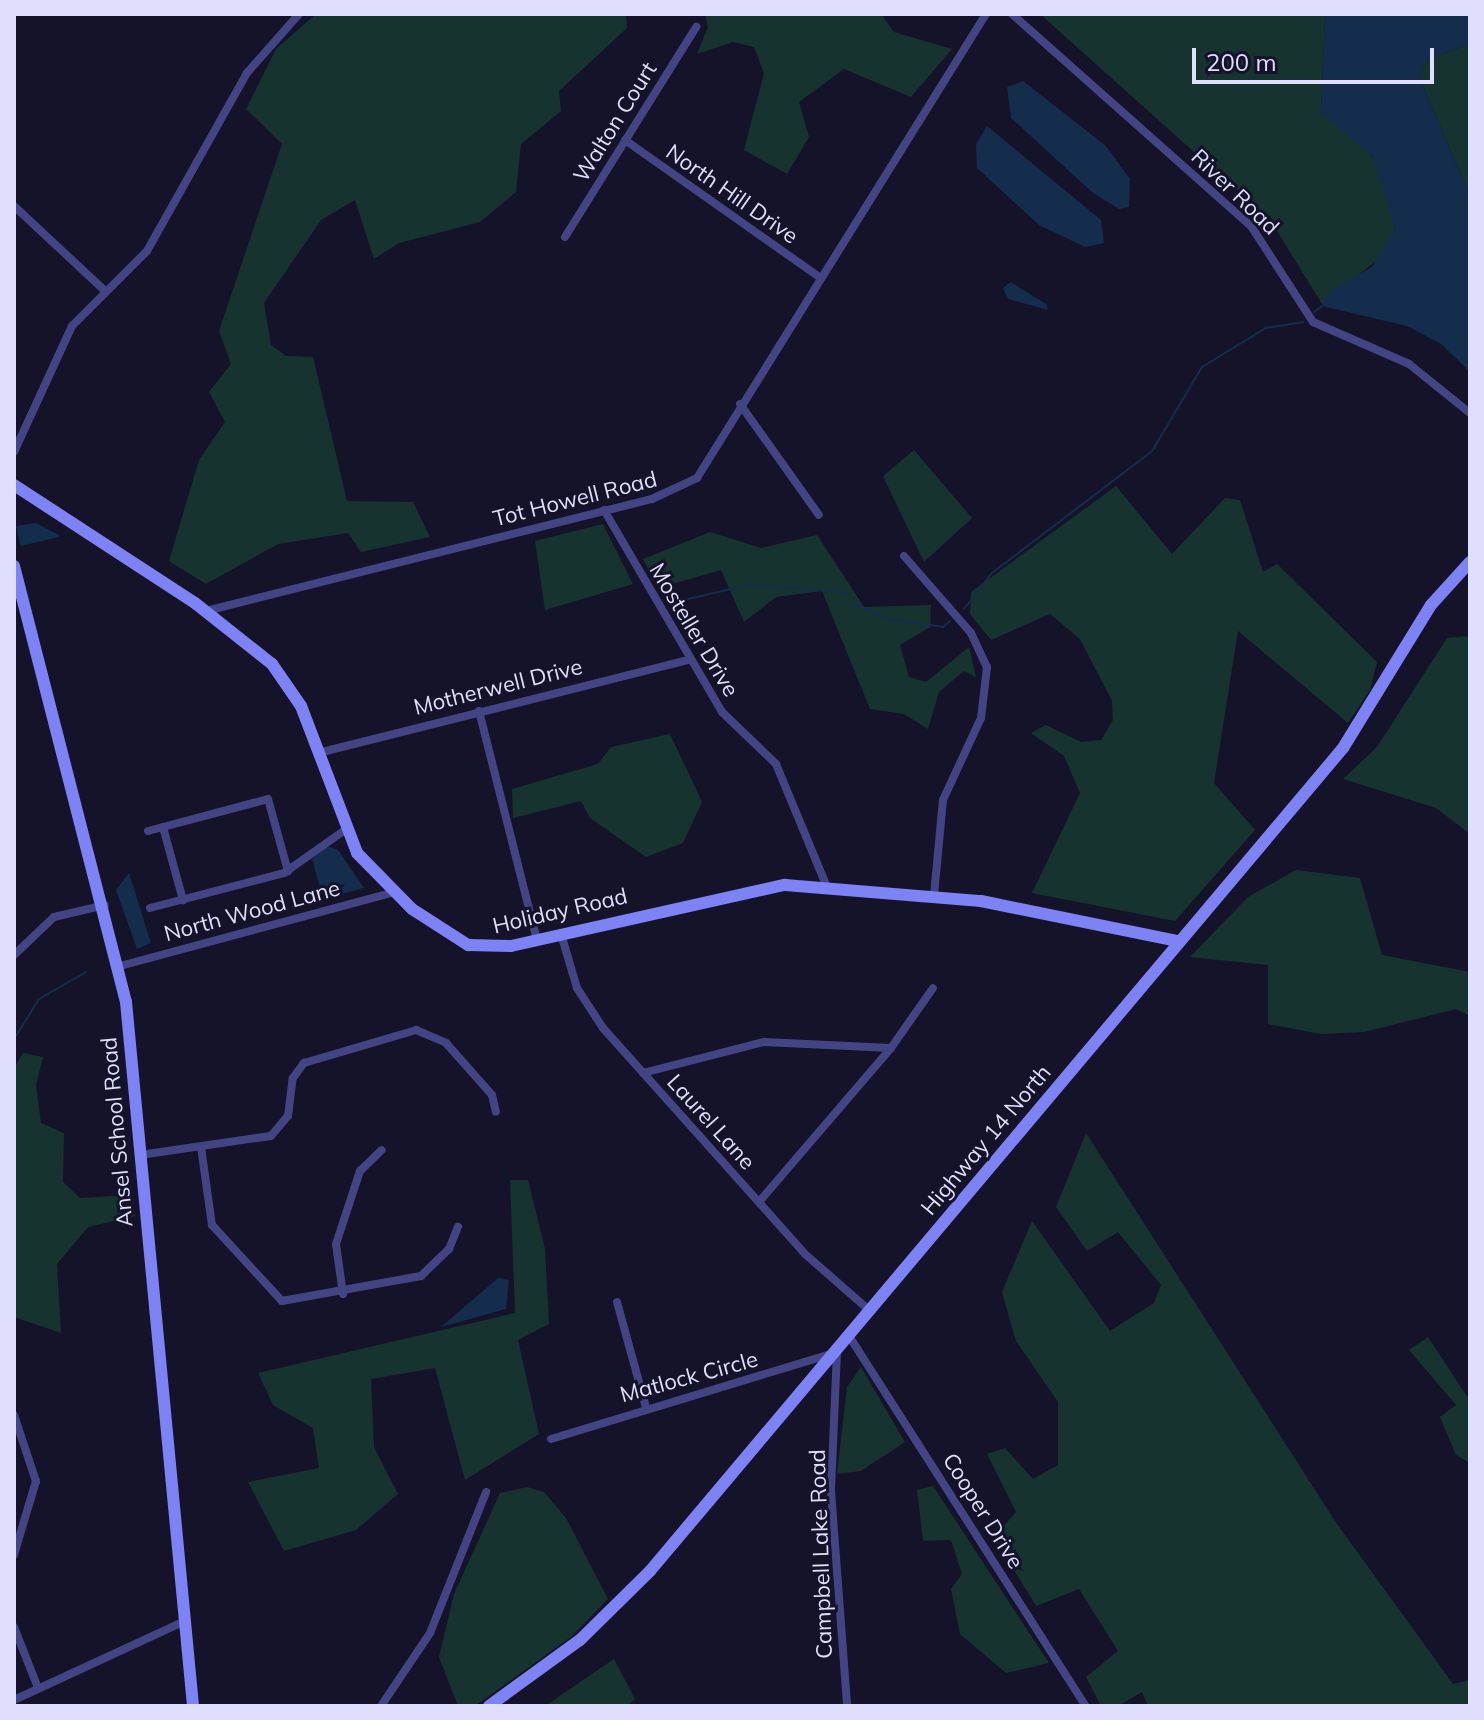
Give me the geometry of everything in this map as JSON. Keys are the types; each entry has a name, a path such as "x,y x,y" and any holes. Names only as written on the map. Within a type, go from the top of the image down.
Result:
{"street":[{"path":"14,452 54,357 105,291 147,251 247,73 299,14"},
{"name":"Tot Howell Road","path":"206,611 670,494 697,478 818,276 986,14"},
{"name":"River Road","path":"1012,14 1251,226 1313,322 1409,364 1470,413"},
{"name":"Walton Court","path":"565,237 696,27"},
{"name":"North Hill Drive","path":"625,140 818,276"},
{"path":"14,206 105,291"},
{"path":"740,404 819,515"},
{"name":"Holiday Road","path":"14,485 206,611 284,678 318,753 345,830 394,892 468,945 537,940 754,886 827,887 934,895 1178,941"},
{"name":"Mosteller Drive","path":"604,510 687,660 729,722 776,764 827,887"},
{"path":"904,556 971,633 987,667 981,718 943,800 934,895"},
{"name":"Highway 14 North","path":"489,1706 614,1609 837,1352 1358,728 1431,605 1470,562"},
{"name":"Ansel School Road","path":"14,566 120,966 193,1706"},
{"name":"Motherwell Drive","path":"318,753 687,660"},
{"path":"479,711 537,940"},
{"path":"148,831 268,799 288,871"},
{"path":"163,827 183,900"},
{"path":"150,908 288,871 345,830"},
{"name":"North Wood Lane","path":"120,966 394,892"},
{"path":"14,955 54,917 106,904"},
{"name":"Laurel Lane","path":"561,934 584,1002 759,1202 869,1310"},
{"path":"759,1202 891,1048 933,988"},
{"path":"140,1155 201,1147 278,1131 295,1074 310,1059 416,1030 446,1043 492,1095 496,1112"},
{"path":"643,1073 764,1042 891,1048"},
{"path":"201,1147 209,1219 267,1292 293,1303 426,1273 449,1249 458,1227"},
{"path":"343,1294 336,1244 360,1171 382,1150"},
{"path":"617,1302 646,1407"},
{"name":"Cooper Drive","path":"849,1336 1086,1706"},
{"name":"Matlock Circle","path":"551,1439 646,1407 837,1352"},
{"name":"Campbell Lake Road","path":"837,1352 831,1491 847,1706"},
{"path":"14,1415 36,1481 14,1555"},
{"path":"381,1706 430,1633 486,1492"},
{"path":"14,1700 185,1621"},
{"path":"14,1627 38,1688"}],"green space":[{"path":"316,14 626,14 627,28 559,91 561,111 521,144 516,192 480,222 399,243 374,259 355,200 321,220 264,303 271,345 286,356 313,357 347,501 413,502 430,537 361,552 348,533 278,544 206,584 169,561 199,460 225,422 209,392 231,364 219,331 282,144 246,109 276,49"},
{"path":"705,14 881,14 894,32 952,49 911,97 844,69 799,102 809,137 787,174 744,150 764,73 754,47 733,42 697,54 708,27"},
{"path":"1040,14 1325,14 1321,113 1362,144 1380,168 1395,229 1386,253 1322,304 1271,221"},
{"path":"1470,44 1470,196 1419,77 1428,59"},
{"path":"914,450 972,518 924,562 883,476"},
{"path":"1116,486 1172,554 1225,498 1240,500 1263,572 1277,564 1377,662 1370,690 1348,723 1238,631 1214,783 1255,830 1175,921 1032,893 1080,793 1064,756 1031,733 1046,725 1081,742 1101,740 1113,720 1112,701 1080,639 1050,614 991,640 970,614 971,592"},
{"path":"603,524 633,584 545,610 535,541"},
{"path":"710,532 761,548 817,535 864,607 931,605 930,627 900,645 909,677 926,682 969,647 976,677 964,671 939,692 928,729 904,714 870,709 822,591 776,597 744,622 721,570 658,588 643,559"},
{"path":"1470,636 1470,834 1436,808 1343,779 1377,747 1447,638"},
{"path":"670,734 702,802 683,843 646,857 590,818 581,801 513,818 512,789 598,764 611,747"},
{"path":"1296,870 1360,878 1382,955 1470,972 1470,1016 1456,1009 1364,1032 1321,1034 1268,1024 1268,965 1190,957 1248,897"},
{"path":"23,1053 43,1057 36,1085 41,1123 64,1133 63,1182 80,1198 133,1195 135,1216 88,1227 57,1264 61,1333 14,1317 14,1068"},
{"path":"1086,1133 1337,1524 1453,1684 1470,1680 1470,1706 1148,1706 1142,1692 1118,1706 1101,1706 1086,1677 1118,1651 1079,1589 1036,1606 994,1537 1016,1512 987,1454 1005,1448 1033,1479 1058,1465 1058,1402 1016,1341 1002,1292 1032,1221 1110,1331 1154,1303 1161,1285 1118,1232 1087,1251 1056,1207"},
{"path":"510,1180 528,1180 545,1249 549,1324 518,1340 539,1434 465,1480 435,1368 371,1379 374,1447 398,1494 356,1530 284,1551 248,1482 319,1468 313,1428 273,1405 258,1373 515,1313"},
{"path":"1428,1337 1470,1401 1470,1463 1456,1455 1440,1417 1456,1405 1409,1350"},
{"path":"861,1367 905,1442 861,1471 837,1474 847,1387"},
{"path":"933,1486 1049,1663 1006,1673 960,1634 951,1589 962,1574 951,1540 923,1541 917,1490"},
{"path":"527,1487 544,1492 566,1518 608,1599 571,1637 475,1706 458,1706 439,1657 454,1594 500,1493"},
{"path":"614,1659 635,1699 627,1706 545,1706"}],"water":[{"path":"1325,14 1470,14 1470,44 1428,59 1419,77 1470,196 1470,372 1441,344 1407,326 1322,306 1330,291 1372,267 1395,229 1372,156 1321,113"},
{"path":"1023,81 1106,146 1130,179 1129,207 1119,209 1093,193 1011,118 1007,87"},
{"path":"987,126 1101,220 1104,243 1085,247 1039,225 977,168 976,144"},
{"path":"1011,282 1046,304 1048,310 1008,299 1003,288"},
{"path":"36,523 59,537 21,546 16,526"},
{"path":"327,846 338,850 364,888 323,899 312,859"},
{"path":"129,873 151,943 137,949 116,890"},
{"path":"498,1278 509,1280 506,1309 441,1327"}],"waterway":[{"path":"1314,312 1322,306"},
{"path":"964,609 992,573 1152,451 1202,367 1266,328 1304,322"},
{"path":"688,599 752,584 848,593"},
{"path":"853,603 889,619 943,627 950,621"},
{"path":"14,1039 39,999 86,972"}]}
